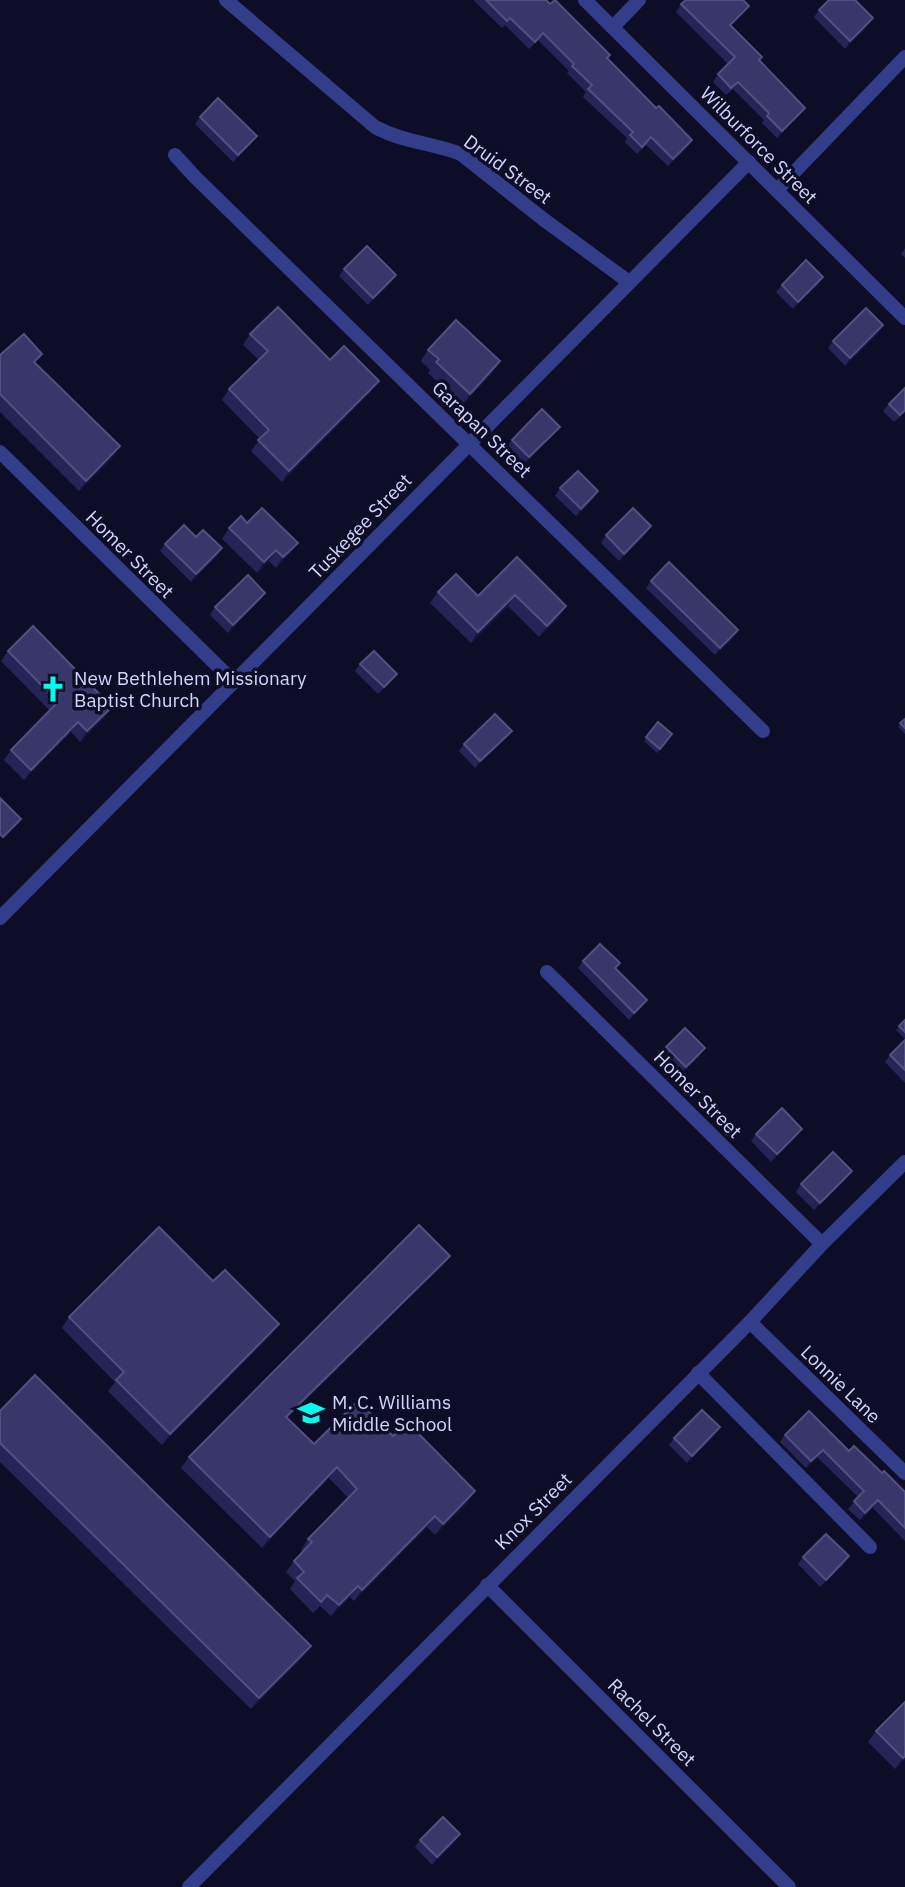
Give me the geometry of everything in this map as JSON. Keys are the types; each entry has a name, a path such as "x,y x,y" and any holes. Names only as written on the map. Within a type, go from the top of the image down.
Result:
{"street":[{"name":"Druid Street","path":"226,0 376,127 391,135 461,154 533,212 629,282"},
{"name":"Wilburforce Street","path":"585,0 905,317"},
{"path":"612,27 639,0"},
{"path":"776,190 905,57"},
{"name":"Garapan Street","path":"175,155 763,730"},
{"name":"Tuskegee Street","path":"0,918 749,162"},
{"name":"Homer Street","path":"0,453 234,682"},
{"name":"Homer Street","path":"547,972 822,1244"},
{"name":"Knox Street","path":"194,1885 905,1162"},
{"name":"Lonnie Lane","path":"750,1322 905,1473"},
{"path":"698,1373 870,1547"},
{"name":"Rachel Street","path":"487,1585 789,1887"}],"building":[{"path":"486,0 546,0 550,4 555,0 610,55 607,58 692,140 673,159 651,137 642,147 630,135 633,132 588,89 592,85 572,66 574,64 543,33 535,42 510,18 507,21"},
{"path":"686,0 743,0 749,6 730,25 762,57 759,60 805,108 782,131 767,116 769,113 738,82 731,88 718,74 735,57 681,4"},
{"path":"829,0 855,0 873,18 850,41 819,10"},
{"path":"218,98 257,136 238,155 200,117"},
{"path":"367,246 396,275 373,298 344,269"},
{"path":"806,260 823,277 798,302 782,285"},
{"path":"278,307 330,360 344,346 379,381 289,471 258,440 269,430 229,389 268,351 250,334"},
{"path":"866,308 883,325 850,358 833,341"},
{"path":"456,320 500,361 470,394 436,362 439,359 428,350"},
{"path":"24,334 42,354 34,362 120,446 86,481 0,394 0,355"},
{"path":"905,388 905,410 900,415 889,404"},
{"path":"542,409 560,427 529,457 512,440"},
{"path":"578,471 598,491 581,509 560,488"},
{"path":"262,508 298,543 283,557 276,550 264,562 229,528 241,516 247,523"},
{"path":"633,508 651,526 624,554 606,535"},
{"path":"184,525 196,537 203,530 222,548 196,574 165,544"},
{"path":"517,557 566,606 547,626 515,595 478,632 438,592 456,574 478,596"},
{"path":"669,562 738,630 720,648 651,581"},
{"path":"248,575 265,593 233,625 215,607"},
{"path":"33,626 112,707 87,731 78,722 31,770 11,750 58,702 8,651"},
{"path":"374,651 397,674 384,687 360,664"},
{"path":"495,714 512,731 480,761 464,744"},
{"path":"658,722 672,734 660,749 646,737"},
{"path":"0,798 21,819 3,837 0,834"},
{"path":"600,944 620,963 615,968 647,1000 634,1013 583,961"},
{"path":"905,1020 905,1032 899,1026"},
{"path":"685,1028 705,1048 686,1067 666,1047"},
{"path":"905,1040 905,1070 890,1055"},
{"path":"782,1108 802,1129 777,1154 756,1134"},
{"path":"833,1152 852,1171 820,1203 801,1184"},
{"path":"419,1225 450,1256 286,1417 314,1444 358,1401 393,1436 407,1422 475,1491 443,1524 435,1516 362,1590 358,1586 339,1605 327,1595 321,1602 297,1578 304,1572 294,1561 312,1542 308,1539 357,1489 337,1467 270,1537 189,1457"},
{"path":"159,1227 213,1281 225,1270 279,1324 170,1434 116,1380 124,1372 69,1317"},
{"path":"35,1375 311,1646 259,1698 0,1443 0,1411"},
{"path":"702,1410 720,1427 692,1456 674,1438"},
{"path":"809,1411 849,1451 854,1446 905,1492 905,1528 878,1500 865,1513 854,1501 864,1491 823,1450 811,1461 785,1435"},
{"path":"826,1534 849,1556 826,1580 803,1557"},
{"path":"905,1702 905,1756 903,1758 876,1731"},
{"path":"443,1817 460,1834 437,1857 420,1840"}],"place":[{"name":"New Bethlehem Missionary Baptist Church","path":"53,689"},
{"name":"M. C. Williams Middle School","path":"311,1413"}]}
